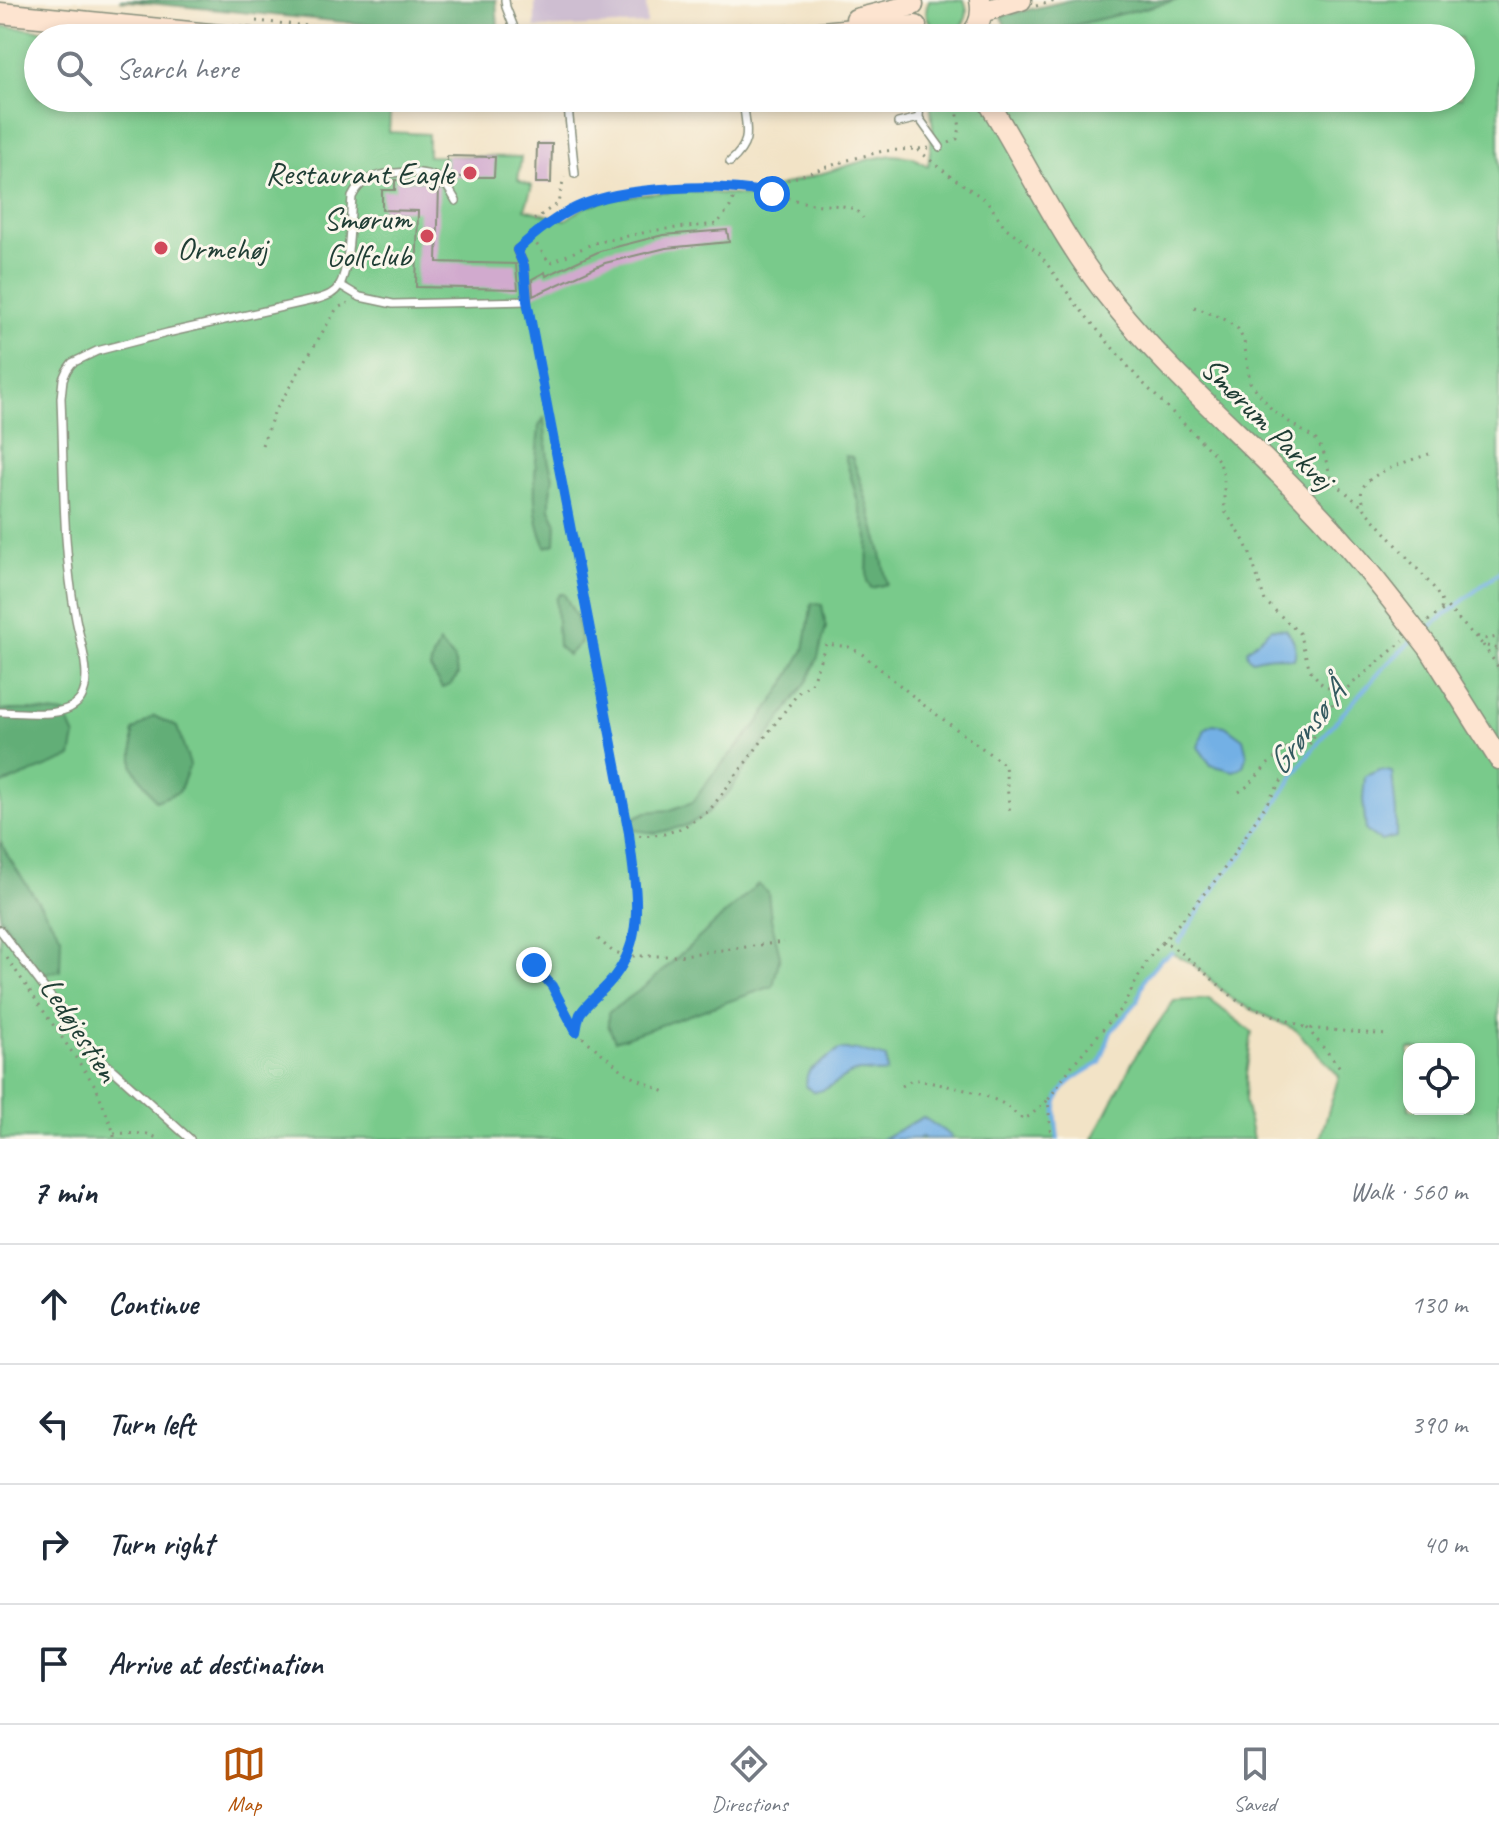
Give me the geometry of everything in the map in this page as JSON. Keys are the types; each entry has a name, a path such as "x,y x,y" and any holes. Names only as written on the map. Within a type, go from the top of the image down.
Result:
{"street":[{"path":"981,6 1021,0"},
{"path":"834,24 914,2 913,16 918,24"},
{"path":"0,13 170,24"},
{"name":"Smørum Parkvej","path":"994,112 1063,234 1113,303 1176,374 1309,504 1372,575 1429,648 1499,759"},
{"name":"Smørum Parkvej","path":"998,112 1002,125"}],"lane":[{"path":"505,0 513,24"},
{"path":"568,112 575,174"},
{"path":"730,162 744,150 747,138 744,112"},
{"path":"919,112 919,118 940,147"},
{"path":"898,123 919,118"},
{"path":"0,712 60,713 82,697 86,676 68,564 61,398 63,379 72,363 97,351 333,294 345,273 352,197 357,187 366,180 396,172 428,174 442,180 456,201"},
{"path":"340,285 360,297 393,304 527,301 524,266 517,250"},
{"path":"0,930 93,1052 190,1139"}],"path":[{"path":"757,190 883,151 940,147 957,139 960,128 957,112"},
{"path":"918,150 987,201 1005,227 1039,253 1075,303 1137,377 1213,453 1224,477 1224,510 1250,554 1265,601 1299,633 1310,670 1321,683 1340,694"},
{"path":"534,220 558,203 564,170"},
{"path":"517,250 531,236 574,208 626,192 697,188 757,190 820,205 852,207 863,218"},
{"path":"531,236 550,263 594,243 657,230 717,224 730,207 737,190"},
{"path":"262,445 274,413 337,308 360,297"},
{"path":"527,301 629,833 637,913 635,937 627,956 615,977 580,1015 576,1032"},
{"path":"1194,307 1224,319 1238,329 1244,341 1250,382 1273,411 1316,440 1336,484 1365,509 1434,588 1442,602 1441,611"},
{"path":"1365,509 1362,489 1373,476 1429,454"},
{"path":"1239,792 1285,749 1319,723 1340,694 1414,629 1447,607 1483,645 1499,668"},
{"path":"1474,635 1483,639 1499,636"},
{"path":"629,833 643,836 664,834 682,828 709,811 799,692 811,684 826,644 849,647 862,654 925,706 1005,765 1010,815"},
{"path":"1483,645 1499,649"},
{"path":"902,1086 918,1080 972,1092 1005,1105 1023,1119 1030,1116 1048,1100 1073,1064 1123,1006 1148,959 1220,875 1297,757 1312,741 1319,723"},
{"path":"598,939 612,951 627,956 676,956 784,942"},
{"path":"1162,943 1183,954 1239,1002 1307,1028 1388,1035"},
{"name":"Ledøjestien","path":"0,949 96,1087 114,1139"},
{"path":"534,965 552,986 576,1032 627,1074 667,1093"},
{"path":"1307,1028 1343,1071"},
{"path":"1048,1100 1051,1139"},
{"path":"114,1133 147,1134 160,1139"}],"shaded area":[{"path":"535,0 646,0 647,24 535,24"}],"green space":[{"path":"119,0 496,0 498,24 363,24"},
{"path":"929,0 964,0 967,13 962,24 932,24 926,13"},
{"path":"1070,0 1177,0 1080,24 1004,24 1002,16"},
{"path":"1177,0 1499,0 1499,1139 1320,1139 1339,1076 1296,1030 1234,1001 1193,964 1172,953 1145,978 1137,1002 1111,1032 1100,1063 1066,1085 1056,1107 1058,1139 0,1139 0,26 24,28 24,112 390,112 389,132 428,134 428,156 521,157 518,180 532,186 525,209 565,220 586,206 610,199 694,191 746,196 892,155 912,157 928,166 933,130 931,112 1475,112 1475,24 1080,24"},
{"path":"544,418 553,477 550,509 556,522 555,544 546,547 540,533 535,503 539,426"},
{"path":"845,456 852,457 863,488 887,584 871,588 867,581 868,538"},
{"path":"564,594 577,618 581,642 568,655 558,646 556,599"},
{"path":"812,603 822,605 826,627 808,680 728,793 706,814 688,825 656,833 634,830 631,819 646,812 670,810 693,802 712,775 756,726 804,650"},
{"path":"439,643 453,657 458,675 450,685 442,688 430,668"},
{"path":"0,710 65,714 75,736 71,757 0,785"},
{"path":"154,716 177,727 190,765 179,792 156,801 133,767 133,731"},
{"path":"0,841 61,936 60,971 39,974 0,916"},
{"path":"758,884 768,893 780,956 773,986 615,1041 608,1025 608,1013 647,985"},
{"path":"1209,999 1252,1032 1245,1102 1253,1139 1093,1139 1136,1055 1174,1001"}],"water":[{"path":"1272,628 1289,632 1295,647 1294,659 1276,656 1252,660 1248,656 1247,650"},
{"path":"1213,724 1225,726 1243,739 1247,755 1243,766 1234,771 1211,765 1198,747 1205,729"},
{"path":"1380,770 1392,772 1396,813 1396,837 1381,841 1366,831 1363,799 1365,776"},
{"path":"839,1050 857,1050 886,1058 887,1072 855,1072 825,1089 813,1092 806,1086 810,1070"},
{"path":"923,1117 951,1139 882,1139"}],"building":[{"path":"537,144 552,144 551,183 536,183"},
{"path":"447,156 495,157 494,177 447,176"},
{"name":"Smørum Golfclub","path":"395,180 425,181 439,186 437,262 516,264 518,289 416,287 418,211 382,210 382,190 395,190"},
{"path":"727,230 729,242 666,248 605,263 533,296 532,279 545,272 546,276 600,251 663,235"}],"waterway":[{"name":"Grønsø Å","path":"1425,631 1499,572"},
{"name":"Grønsø Å","path":"1179,942 1220,880 1243,854 1303,762 1388,663 1414,639"},
{"name":"Grønsø Å","path":"1058,1139 1056,1107 1066,1085 1100,1063 1111,1032 1137,1002 1145,978 1161,959 1172,953"}],"place":[{"name":"Restaurant Eagle","path":"470,173"},
{"name":"Smørum Golfclub","path":"427,236"},
{"name":"Ormehøj","path":"161,248"}],"route":[{"path":"534,965 552,986 576,1032 580,1015 615,977 627,956 635,937 637,913 629,833 527,301 524,266 517,250 531,236 574,208 626,192 697,188 757,190 772,194"}]}
